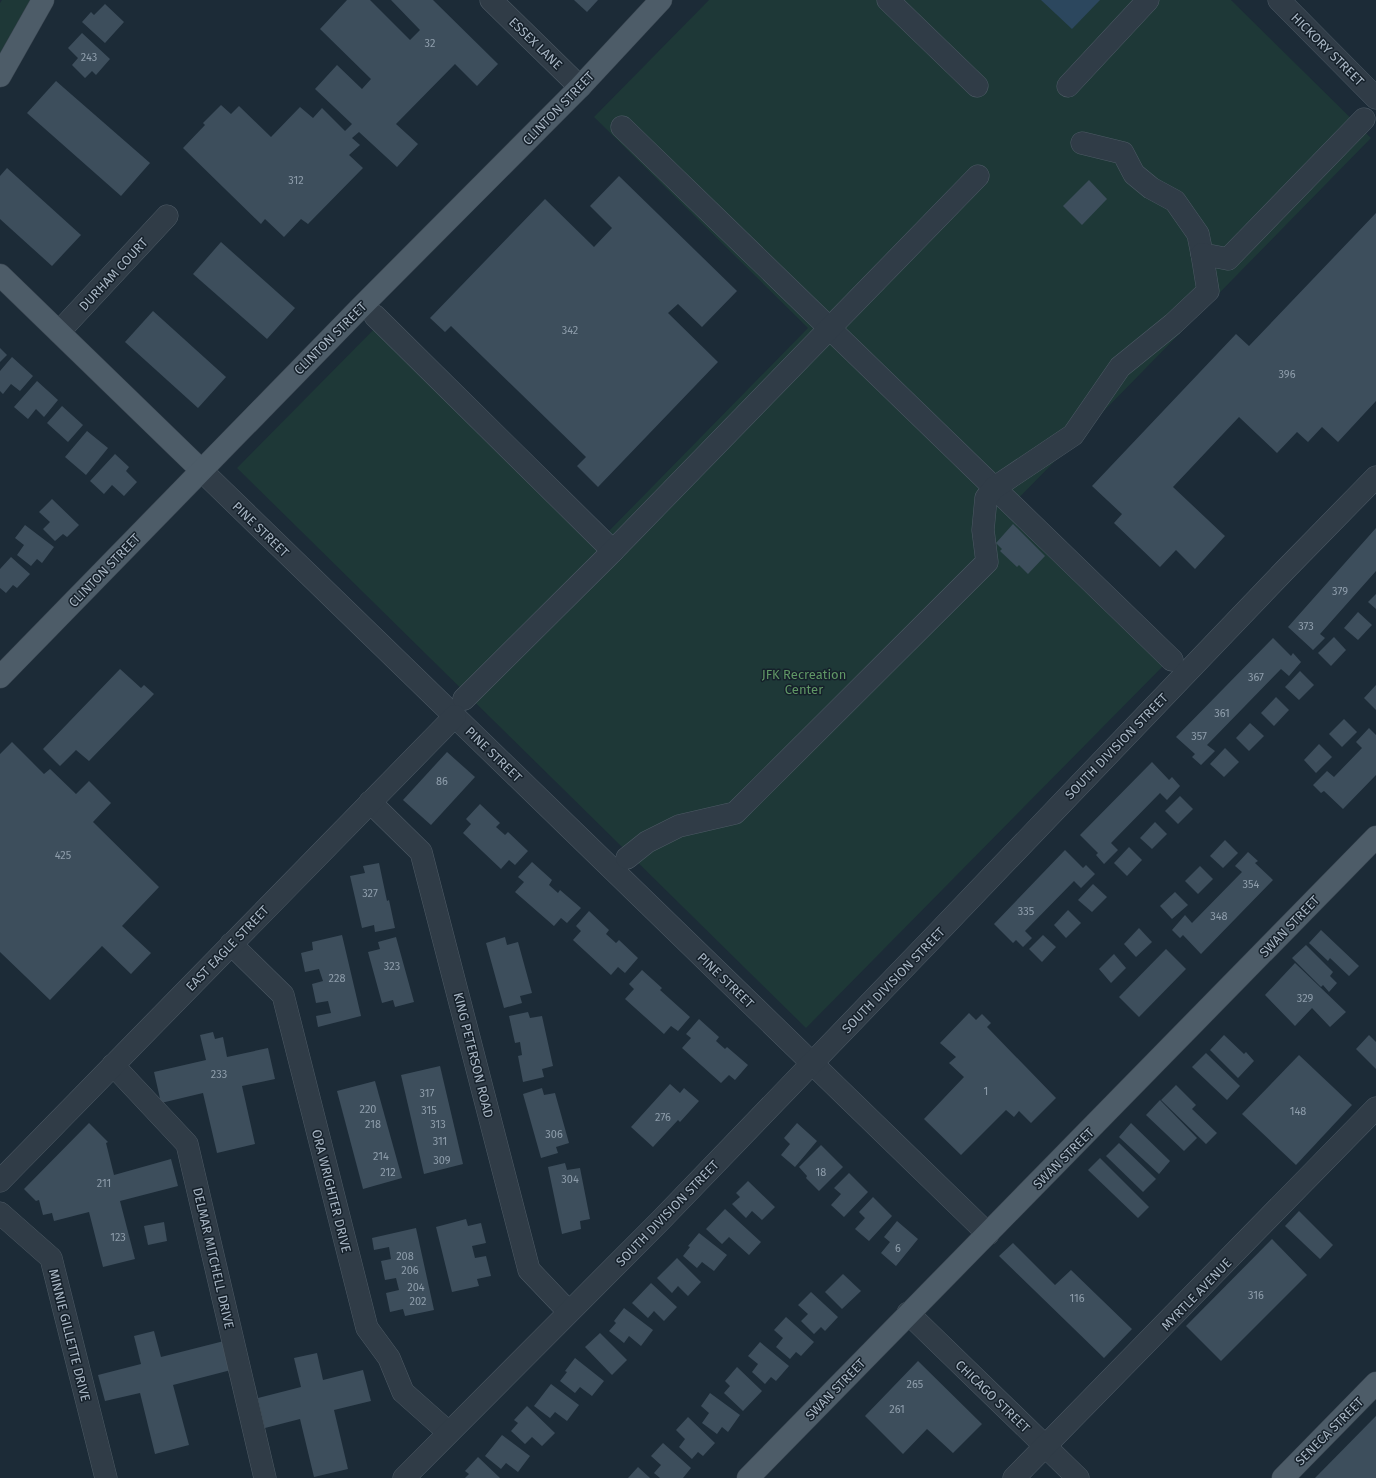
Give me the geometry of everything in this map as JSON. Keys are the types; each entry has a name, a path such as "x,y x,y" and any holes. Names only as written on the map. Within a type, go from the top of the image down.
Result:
{"main road":[{"path":"0,76 43,0"},
{"name":"CLINTON STREET","path":"0,677 361,307 580,87 661,0"},
{"name":"PINE STREET","path":"0,275 201,470"},
{"name":"SWAN STREET","path":"748,1478 1376,837"},
{"name":"SENECA STREET","path":"1283,1478 1376,1383"}],"street":[{"name":"ESSEX LANE","path":"491,0 580,87"},
{"path":"888,0 977,86"},
{"path":"1068,86 1148,0"},
{"name":"HICKORY STREET","path":"1279,0 1376,98"},
{"path":"627,858 648,842 679,826 735,813 987,562 983,530 986,498 994,488 1073,435 1120,367 1173,324 1208,291 1228,259 1364,119"},
{"path":"622,127 1172,660"},
{"path":"1082,143 1123,153 1134,174 1151,188 1175,201 1198,234 1208,291"},
{"name":"EAST EAGLE STREET","path":"0,1180 370,802 459,707 978,176"},
{"name":"DURHAM COURT","path":"59,332 167,216"},
{"path":"1202,254 1228,259"},
{"path":"375,316 613,551"},
{"name":"PINE STREET","path":"201,470 459,707 812,1064 988,1234"},
{"name":"SOUTH DIVISION STREET","path":"404,1478 448,1432 661,1220 1284,570 1376,477"},
{"name":"KING PETERSON ROAD","path":"370,802 422,852 529,1270 569,1312"},
{"name":"ORA WRIGHTER DRIVE","path":"231,944 283,995 367,1328 389,1358 404,1392 448,1432"},
{"name":"DELMAR MITCHELL DRIVE","path":"113,1065 187,1144 265,1478"},
{"name":"MYRTLE AVENUE","path":"1014,1478 1376,1108"},
{"name":"MINNIE GILLETTE DRIVE","path":"0,1213 51,1258 106,1478"},
{"name":"CHICAGO STREET","path":"908,1313 1078,1478"}],"green space":[{"path":"2,0 35,0 0,61 0,3"},
{"name":"JFK Recreation Center","path":"709,0 1231,0 1371,138 1008,509 1165,664 806,1028 237,468 386,317 606,534 808,328 594,117"}],"water":[{"path":"1041,0 1100,0 1072,29"}],"building":[{"path":"347,0 370,0 410,40 420,30 391,0 433,0 498,64 477,86 455,64 396,124 418,144 397,167 359,132 352,138 360,145 349,155 363,168 308,224 301,219 284,237 265,219 261,224 183,148 205,125 203,123 221,105 231,114 239,106 271,137 300,107 313,118 322,108 345,131 352,124 315,89 337,65 362,89 371,79 320,29"},
{"path":"574,0 598,0 587,12"},
{"path":"105,4 124,22 105,43 82,22 91,12 94,15"},
{"path":"82,33 110,59 96,75 92,71 85,78 72,65 78,58 68,48"},
{"path":"56,81 150,163 121,196 27,113"},
{"path":"7,168 81,235 52,266 0,219 0,176"},
{"path":"619,176 737,291 702,327 678,304 668,313 718,362 598,487 577,466 586,457 451,326 445,332 430,318 545,199 594,247 612,228 590,206"},
{"path":"1089,180 1107,199 1082,225 1063,206"},
{"path":"1376,213 1376,401 1338,442 1322,427 1308,442 1297,432 1277,453 1239,417 1173,487 1225,536 1195,569 1176,550 1160,567 1114,523 1122,514 1092,486 1236,334 1249,346"},
{"path":"221,242 295,308 267,339 193,274"},
{"path":"153,311 226,377 198,408 125,342"},
{"path":"0,348 7,355 0,362"},
{"path":"12,357 33,376 20,391 11,384 3,394 0,391 0,371"},
{"path":"37,381 58,400 44,417 36,409 28,419 14,407"},
{"path":"62,406 83,425 68,442 47,423"},
{"path":"87,431 108,448 86,475 65,457"},
{"path":"115,454 129,467 126,471 137,482 124,496 112,485 104,494 90,481"},
{"path":"52,499 79,525 67,537 63,534 55,541 43,529 50,522 39,512"},
{"path":"1013,524 1045,556 1028,574 1019,565 1017,567 1000,551 1002,549 996,543"},
{"path":"25,525 54,547 42,563 37,559 31,566 17,555 24,545 15,538"},
{"path":"1376,528 1376,571 1320,634 1325,638 1313,650 1288,627"},
{"path":"11,557 30,574 17,588 13,585 6,593 0,588 0,569"},
{"path":"1376,594 1376,609 1368,602"},
{"path":"1358,612 1372,625 1358,640 1344,628"},
{"path":"1334,637 1346,650 1331,666 1318,653"},
{"path":"1273,638 1291,656 1293,653 1301,662 1289,676 1281,669 1207,745 1215,751 1201,765 1192,757 1195,754 1176,737"},
{"path":"120,669 141,688 144,685 154,694 89,761 76,750 60,766 43,749"},
{"path":"1300,671 1314,685 1299,700 1285,687"},
{"path":"1376,685 1376,710 1364,698"},
{"path":"1276,697 1289,710 1274,726 1261,713"},
{"path":"1344,719 1357,732 1342,747 1329,734"},
{"path":"1250,723 1264,736 1249,751 1236,738"},
{"path":"1369,728 1376,735 1376,775 1343,809 1324,791 1321,793 1313,785 1327,771 1334,777 1362,748 1356,742"},
{"path":"12,742 44,774 50,769 76,794 89,781 111,803 93,822 159,887 122,926 151,953 131,974 102,946 50,1000 0,952 0,754"},
{"path":"1319,744 1332,757 1316,773 1304,760"},
{"path":"1225,748 1239,762 1224,777 1210,764"},
{"path":"447,752 475,777 431,825 403,800"},
{"path":"1152,762 1169,780 1172,777 1180,786 1167,800 1160,793 1111,843 1118,850 1104,864 1096,855 1098,853 1080,835"},
{"path":"1180,796 1193,809 1178,824 1165,811"},
{"path":"480,804 500,823 496,827 505,835 508,832 528,851 515,865 509,860 501,869 463,833 471,824 466,819"},
{"path":"1155,822 1167,834 1152,849 1140,838"},
{"path":"1225,840 1238,853 1223,868 1210,856"},
{"path":"1129,847 1142,860 1127,876 1114,863"},
{"path":"1065,850 1083,868 1086,865 1095,874 1081,888 1074,881 1025,931 1032,938 1023,947 1016,940 1013,943 994,924"},
{"path":"1248,852 1258,861 1255,863 1273,880 1201,954 1183,935 1180,938 1172,930 1185,915 1192,923 1242,872 1235,866"},
{"path":"532,862 552,880 549,885 558,893 560,890 581,908 567,923 561,918 554,926 515,892 524,882 518,877"},
{"path":"379,863 387,901 389,900 395,928 375,932 374,925 362,928 350,876 365,873 363,866"},
{"path":"1200,866 1213,879 1198,894 1185,881"},
{"path":"1093,884 1107,897 1092,912 1078,900"},
{"path":"1175,892 1188,905 1172,919 1160,906"},
{"path":"1068,910 1081,923 1066,938 1054,925"},
{"path":"589,911 609,930 606,934 616,943 619,940 638,958 625,973 618,967 611,975 573,940 581,931 576,926"},
{"path":"1139,928 1152,942 1136,957 1124,944"},
{"path":"1321,930 1359,966 1349,976 1330,958 1328,961 1309,943"},
{"path":"342,935 361,1016 318,1027 316,1016 331,1013 328,1001 316,1003 312,984 323,981 319,969 305,972 301,953 313,950 312,942"},
{"path":"1043,935 1056,947 1042,962 1029,949"},
{"path":"396,937 414,1002 395,1007 393,1000 382,1003 368,952 380,949 378,942"},
{"path":"505,937 507,945 518,942 532,993 520,996 522,1003 504,1008 486,943"},
{"path":"1306,945 1333,972 1330,976 1337,983 1329,992 1323,985 1321,987 1292,958"},
{"path":"1166,949 1186,969 1139,1017 1119,997"},
{"path":"1114,954 1126,968 1111,983 1099,969"},
{"path":"1295,963 1346,1012 1330,1027 1312,1008 1295,1026 1265,995"},
{"path":"642,970 662,988 660,990 690,1017 678,1031 671,1026 664,1034 625,999 634,989 629,984"},
{"path":"528,1012 530,1018 542,1016 553,1066 542,1069 544,1077 523,1082 518,1056 522,1055 520,1042 515,1043 509,1016"},
{"path":"969,1013 976,1020 982,1014 991,1023 987,1027 1056,1098 1031,1123 1019,1111 1014,1117 1006,1110 961,1155 924,1119 964,1077 949,1063 956,1057 940,1043"},
{"path":"699,1019 719,1037 716,1041 725,1049 727,1047 748,1065 735,1080 729,1075 721,1083 682,1048 691,1038 686,1034"},
{"path":"213,1032 215,1039 223,1037 227,1057 268,1048 275,1079 242,1086 255,1144 217,1153 203,1093 161,1103 154,1072 206,1060 200,1035"},
{"path":"1224,1035 1244,1054 1246,1052 1254,1061 1238,1078 1210,1050"},
{"path":"1369,1035 1376,1042 1376,1069 1356,1049"},
{"path":"1206,1053 1240,1086 1227,1100 1192,1067"},
{"path":"1299,1055 1352,1105 1296,1165 1242,1114"},
{"path":"440,1066 463,1164 424,1174 401,1075"},
{"path":"375,1081 402,1178 363,1189 337,1091"},
{"path":"670,1084 680,1093 684,1088 699,1101 680,1122 678,1120 653,1147 631,1127"},
{"path":"1176,1085 1196,1105 1192,1109 1217,1133 1206,1144 1161,1100"},
{"path":"542,1088 544,1095 555,1093 569,1143 556,1147 558,1153 541,1158 523,1094"},
{"path":"1160,1100 1197,1138 1184,1151 1146,1115"},
{"path":"89,1123 108,1142 106,1143 114,1175 171,1159 178,1186 120,1201 135,1259 103,1267 89,1212 54,1221 52,1213 43,1215 39,1200 36,1201 24,1189"},
{"path":"797,1123 817,1141 795,1167 781,1155 790,1144 784,1138"},
{"path":"1131,1123 1170,1161 1159,1174 1119,1137"},
{"path":"1119,1143 1156,1179 1143,1192 1106,1156"},
{"path":"821,1145 843,1167 819,1191 806,1178 807,1176 799,1167"},
{"path":"1100,1158 1149,1207 1138,1218 1088,1170"},
{"path":"565,1163 567,1170 580,1168 590,1219 580,1221 581,1229 562,1234 548,1167"},
{"path":"849,1173 868,1192 844,1217 831,1205 841,1194 834,1188"},
{"path":"748,1181 775,1207 762,1220 752,1211 746,1218 732,1204 740,1197 736,1193"},
{"path":"873,1197 892,1216 869,1241 855,1229 865,1218 859,1212"},
{"path":"725,1209 761,1242 749,1255 729,1237 722,1244 706,1229"},
{"path":"1299,1211 1333,1245 1320,1259 1285,1226"},
{"path":"466,1219 468,1226 481,1223 486,1243 472,1246 475,1258 486,1256 491,1276 477,1279 479,1286 452,1292 436,1227"},
{"path":"897,1221 918,1239 896,1266 881,1253 890,1242 884,1237"},
{"path":"164,1222 167,1241 148,1245 144,1226"},
{"path":"416,1228 434,1310 405,1316 403,1309 390,1312 386,1293 399,1290 396,1278 385,1280 381,1261 391,1259 389,1247 374,1250 372,1238"},
{"path":"699,1233 727,1255 714,1271 702,1262 697,1268 683,1256 690,1247 688,1246"},
{"path":"1272,1239 1307,1275 1221,1361 1186,1326"},
{"path":"1013,1243 1055,1285 1071,1270 1132,1329 1104,1358 999,1256"},
{"path":"677,1258 701,1282 688,1296 678,1286 672,1293 657,1278"},
{"path":"843,1274 861,1291 842,1309 825,1292"},
{"path":"651,1283 677,1307 664,1321 654,1311 648,1318 632,1303"},
{"path":"811,1292 838,1317 825,1331 821,1327 814,1334 801,1321 808,1314 798,1305"},
{"path":"624,1308 653,1330 641,1346 629,1336 624,1343 609,1331 616,1323 614,1321"},
{"path":"786,1317 814,1342 801,1356 796,1352 790,1359 776,1347 783,1338 774,1330"},
{"path":"154,1331 161,1357 224,1341 231,1370 173,1385 189,1445 155,1454 140,1393 105,1401 98,1375 141,1364 134,1336"},
{"path":"600,1333 627,1360 612,1375 585,1347"},
{"path":"760,1342 789,1366 776,1381 771,1377 765,1384 752,1372 758,1364 748,1356"},
{"path":"317,1353 323,1380 363,1370 371,1401 334,1410 348,1469 314,1477 300,1419 265,1428 258,1398 301,1387 294,1358"},
{"path":"575,1358 604,1381 592,1396 580,1387 575,1393 560,1381 567,1372 565,1371"},
{"path":"918,1361 982,1424 953,1453 927,1429 903,1454 865,1416"},
{"path":"737,1367 762,1391 743,1411 724,1393 730,1386 725,1381"},
{"path":"551,1384 579,1405 567,1421 555,1412 550,1418 534,1406"},
{"path":"710,1393 740,1415 728,1432 722,1427 717,1434 702,1423 709,1413 701,1406"},
{"path":"527,1406 555,1433 542,1446 532,1437 525,1444 511,1431 518,1423 514,1420"},
{"path":"1376,1416 1376,1478 1315,1478"},
{"path":"688,1417 715,1443 703,1456 698,1452 692,1459 679,1447 685,1439 676,1430"},
{"path":"502,1435 530,1456 518,1472 506,1463 501,1469 485,1456"},
{"path":"663,1443 691,1468 683,1478 660,1478 654,1473 661,1465 651,1456"},
{"path":"478,1457 500,1478 465,1478 469,1474 465,1471"},
{"path":"638,1467 650,1478 628,1478"}]}
